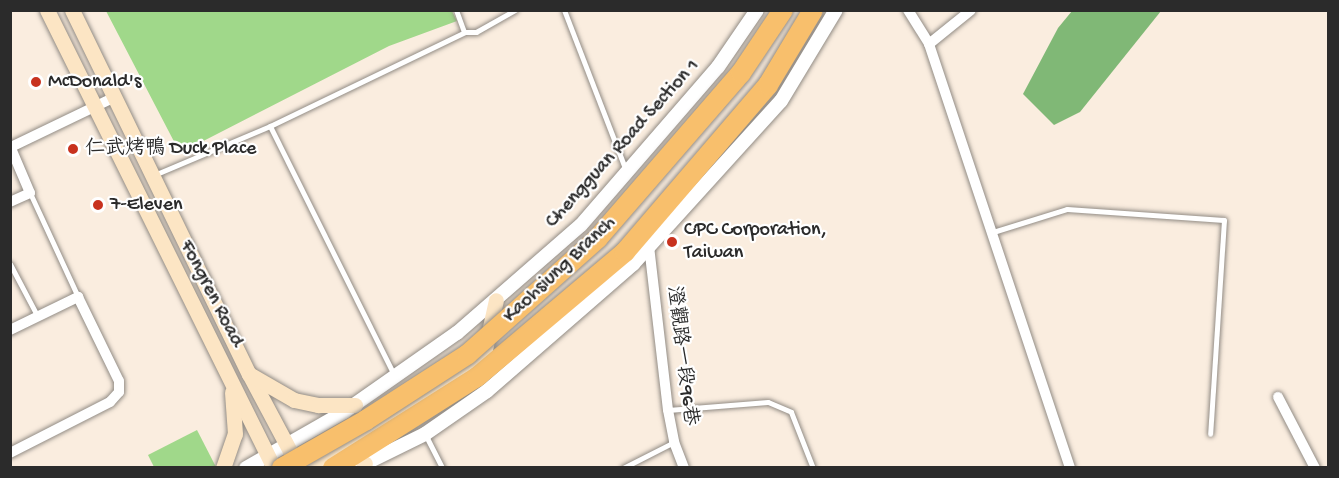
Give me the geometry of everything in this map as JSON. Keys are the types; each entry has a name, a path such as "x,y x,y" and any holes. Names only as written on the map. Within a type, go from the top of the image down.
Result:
{"highway":[{"name":"Kaohsiung Branch","path":"289,465 366,420 468,354 598,238 741,73 783,10"},
{"name":"Kaohsiung Branch","path":"333,468 477,377 625,252 768,85 813,10"}],"main road":[{"name":"Fongren Road","path":"47,10 93,108 231,380 289,465"},
{"name":"Fongren Road","path":"72,10 249,374 289,446 289,465"},
{"path":"289,465 415,402 484,354 496,300"},
{"path":"249,374 294,400 318,405 355,405"},
{"path":"223,468 235,434 231,380"}],"street":[{"name":"Chengguan Road Section 1","path":"246,468 289,465 289,446 355,405 457,333 581,225 718,67 757,10"},
{"path":"361,466 425,434 487,391 649,246 781,101 836,10"},
{"path":"908,10 929,44 1070,468"},
{"path":"929,44 971,10"},
{"path":"10,202 30,193 11,147 113,98"},
{"name":"澄觀路一段96巷","path":"649,246 668,410 674,442 684,468"},
{"path":"10,330 78,297 118,381 119,392 110,402 10,453"},
{"path":"1278,397 1316,468"}],"lane":[{"path":"456,10 464,32"},
{"path":"153,176 270,126 464,32 476,32 515,10"},
{"path":"564,10 627,172"},
{"path":"270,126 395,376"},
{"path":"30,193 78,297"},
{"path":"993,232 1067,209 1224,220 1210,434"},
{"path":"10,264 38,317"},
{"path":"668,410 768,402 791,412 813,468"},
{"path":"425,434 442,468"},
{"path":"623,468 674,442"}],"green space":[{"path":"106,11 452,11 457,21 389,46 180,153"},
{"path":"1072,11 1161,11 1080,112 1054,125 1023,94 1058,28"},
{"path":"197,430 216,467 154,467 148,455"}],"place":[{"name":"McDonald's","path":"36,82"},
{"name":"仁武烤鴨 Duck Place","path":"73,149"},
{"name":"7-Eleven","path":"98,205"},
{"name":"CPC Corporation, Taiwan","path":"672,242"}]}
